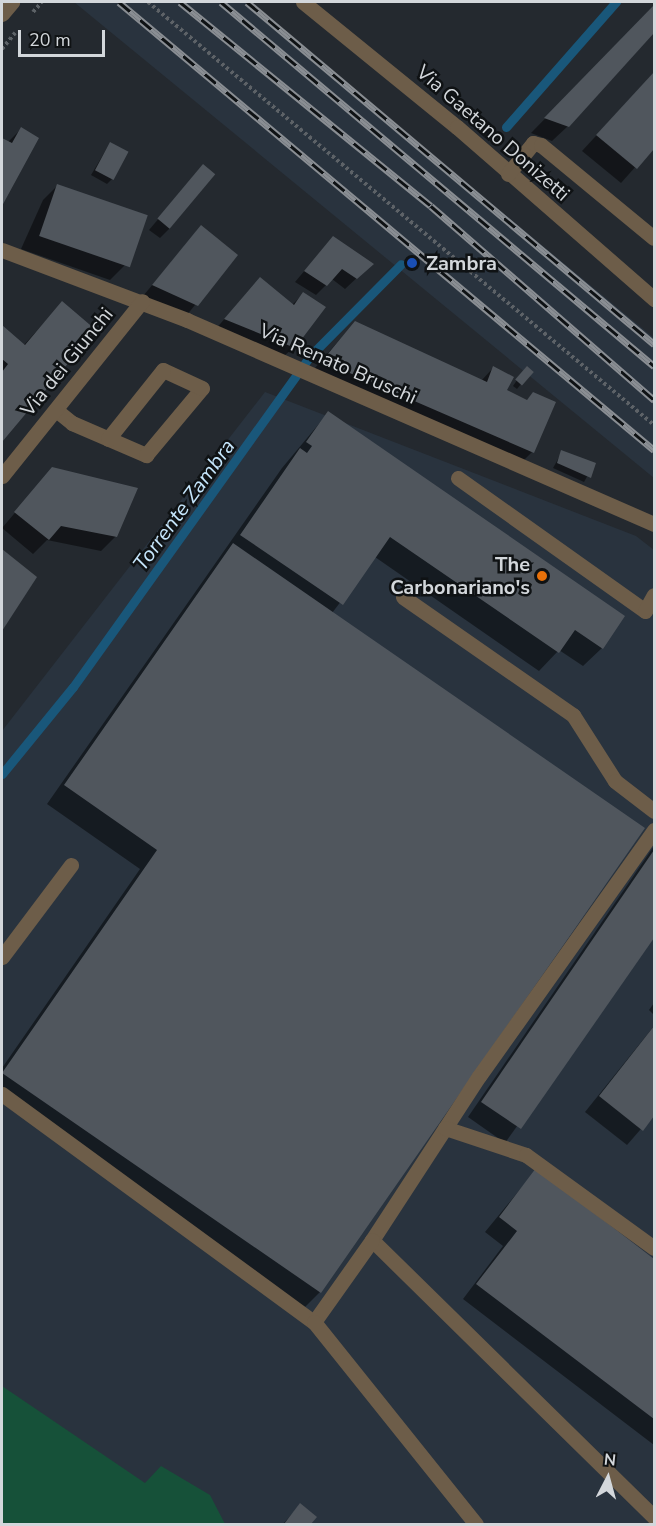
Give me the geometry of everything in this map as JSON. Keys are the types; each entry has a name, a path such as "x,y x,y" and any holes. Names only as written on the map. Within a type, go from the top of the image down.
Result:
{"street":[{"path":"2,14 12,2"},
{"name":"Via Gaetano Donizetti","path":"303,2 654,298"},
{"path":"508,174 533,143 541,145 654,238"},
{"name":"Via Renato Bruschi","path":"2,250 141,301 654,524"},
{"name":"Via dei Giunchi","path":"2,476 141,301"},
{"path":"56,410 108,439 146,455 202,388 163,370 108,439"},
{"path":"458,478 650,614 654,595"},
{"path":"403,597 573,715 615,781 654,811"},
{"path":"314,1322 372,1240 445,1128 654,830"},
{"path":"2,957 71,865"},
{"path":"2,1094 314,1322 476,1524"},
{"path":"445,1128 526,1155 654,1248"},
{"path":"372,1240 654,1517"}],"path":[{"path":"148,2 654,425"}],"shaded area":[{"path":"74,2 248,2 654,338 654,478"},
{"path":"265,392 636,536 654,550 654,1524 183,1524 2,1399 2,731"}],"green space":[{"path":"2,1386 145,1483 161,1466 210,1495 225,1524 2,1524"}],"building":[{"path":"654,5 654,33 569,127 544,118"},
{"path":"654,72 654,149 637,169 596,135"},
{"path":"21,127 39,138 2,206 2,138 12,143"},
{"path":"110,142 129,152 114,180 95,170"},
{"path":"203,164 215,174 170,229 157,218"},
{"path":"57,184 148,215 130,267 39,236"},
{"path":"201,225 238,255 198,306 152,285"},
{"path":"333,236 374,264 357,279 342,269 327,286 304,271"},
{"path":"260,277 294,305 303,292 326,307 295,348 224,319"},
{"path":"62,301 96,330 2,442 2,372 8,364 2,359 2,325 25,345"},
{"path":"355,321 487,382 493,366 514,377 507,390 527,400 533,392 556,402 534,453 322,361"},
{"path":"527,366 534,372 522,385 515,380"},
{"path":"328,411 625,616 603,649 575,630 559,653 390,537 343,605 240,535 300,448 307,453 312,446 306,442"},
{"path":"561,450 596,463 591,478 557,463"},
{"path":"52,467 138,488 117,537 61,526 49,540 14,512"},
{"path":"233,543 645,828 321,1293 2,1073 157,850 64,785"},
{"path":"2,549 37,577 2,631"},
{"path":"654,850 654,938 521,1129 481,1102"},
{"path":"654,1026 654,1116 643,1131 599,1096"},
{"path":"536,1168 654,1259 654,1419 476,1284 517,1231 499,1217"},
{"path":"300,1503 317,1517 311,1524 284,1524"}],"waterway":[{"name":"Torrente Zambra","path":"506,127 616,2"},
{"name":"Torrente Zambra","path":"2,774 73,687 310,356 401,264"}],"railway":[{"path":"119,2 654,450"},
{"path":"180,2 431,206 654,400"},
{"path":"221,2 654,366"},
{"path":"247,2 654,344"}],"place":[{"name":"Zambra","path":"412,263"},
{"name":"The Carbonariano's","path":"542,576"}]}
